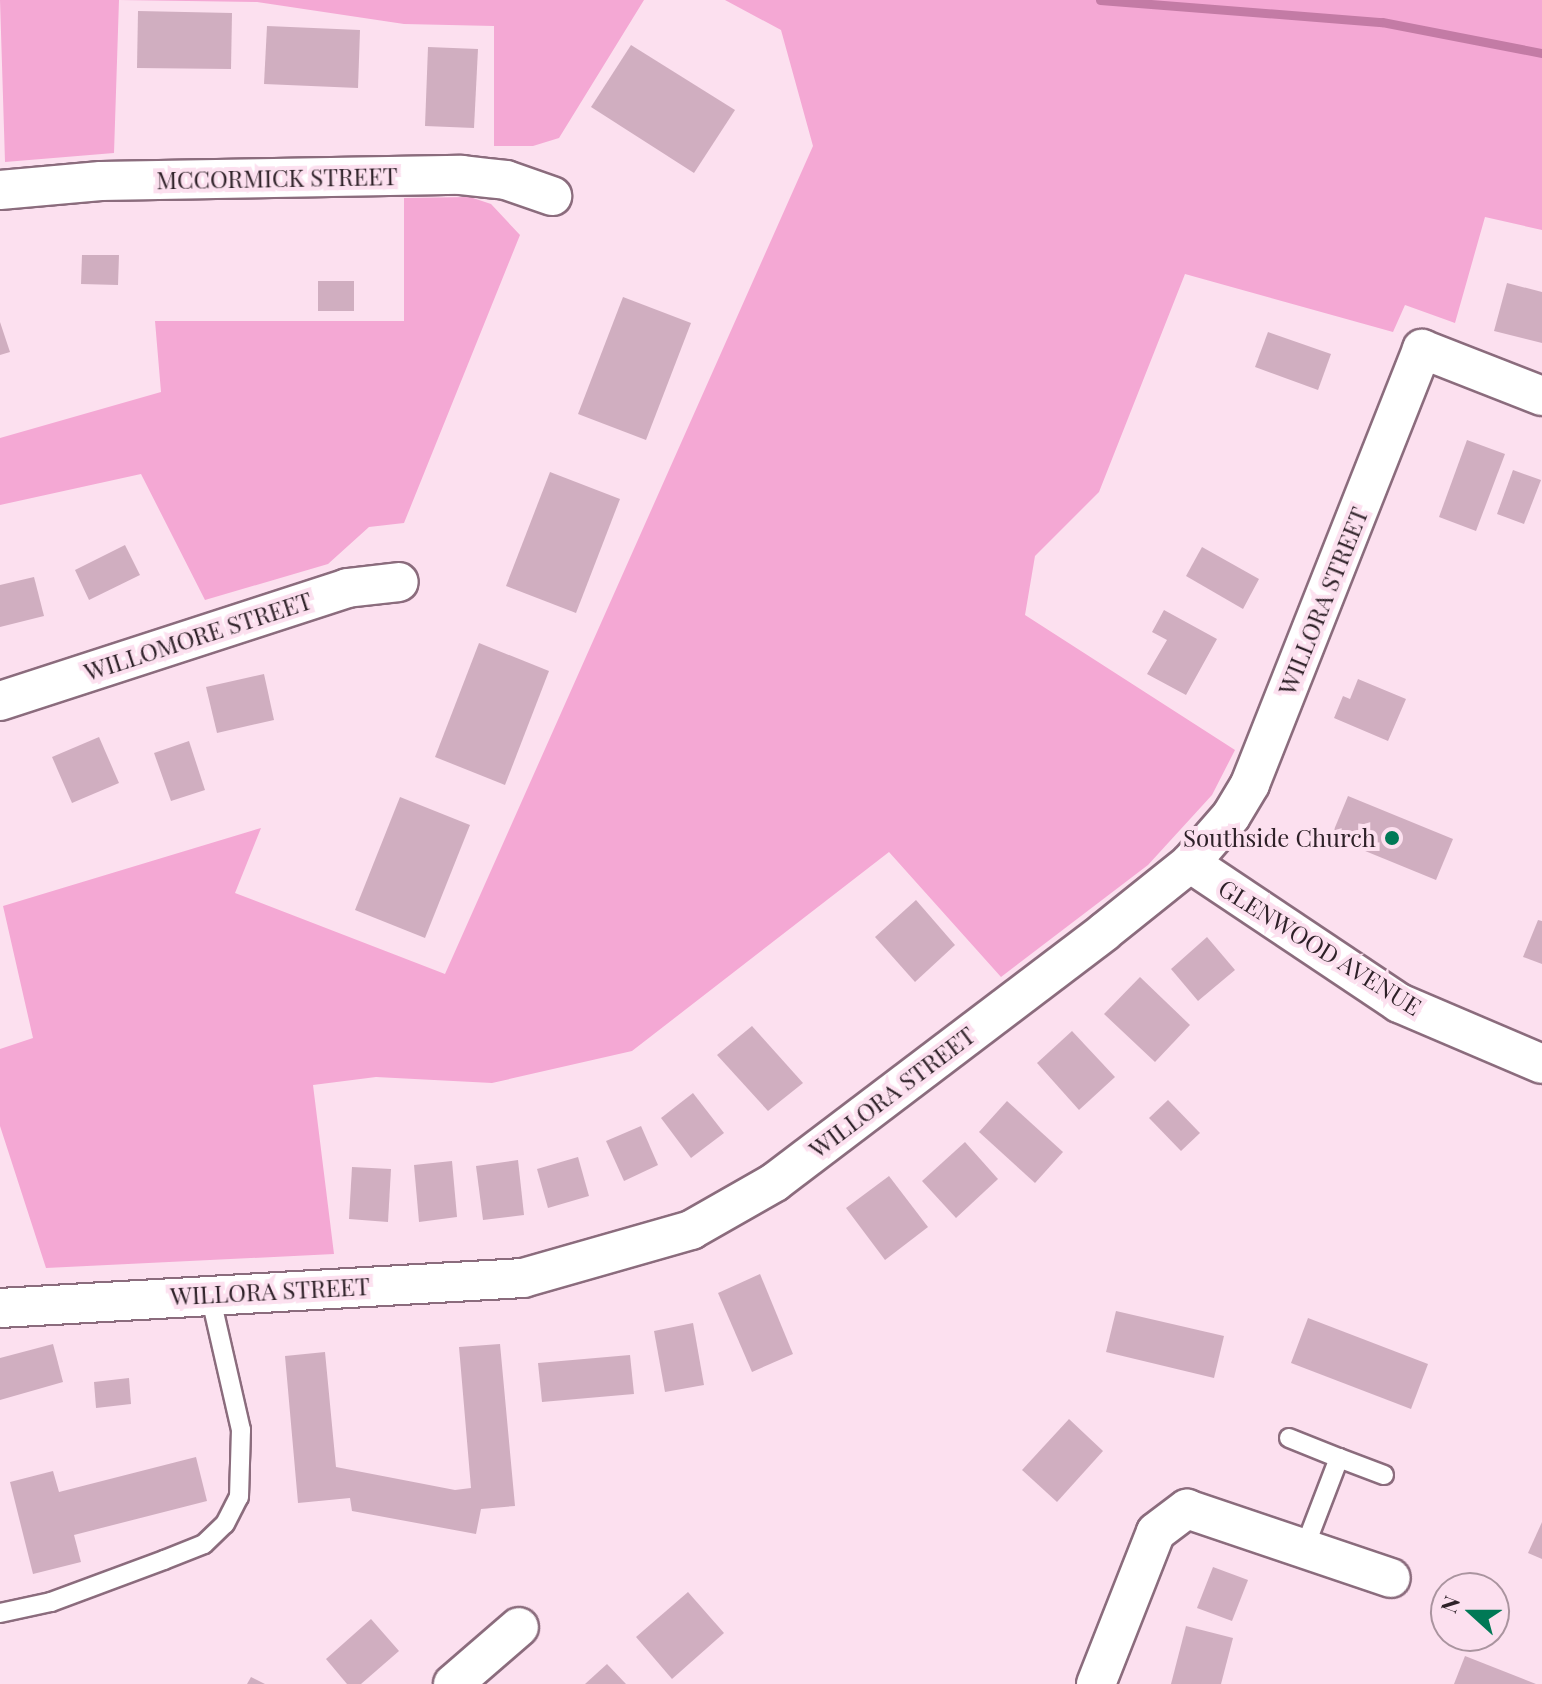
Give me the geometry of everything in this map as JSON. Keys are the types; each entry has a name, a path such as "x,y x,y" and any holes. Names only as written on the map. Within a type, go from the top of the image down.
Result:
{"street":[{"name":"MCCORMICK STREET","path":"0,190 101,181 461,175 506,180 552,196"},
{"name":"WILLORA STREET","path":"0,1308 523,1278 691,1230 775,1182 1190,863 1231,816 1250,784 1422,349 1542,396"},
{"name":"WILLOMORE STREET","path":"0,701 347,588 399,582"},
{"name":"GLENWOOD AVENUE","path":"1190,863 1399,1003 1542,1064"},
{"path":"1096,1684 1156,1532 1187,1509 1391,1578"},
{"path":"453,1684 519,1627"}],"lane":[{"path":"0,1613 51,1602 164,1560 204,1544 225,1524 239,1497 241,1430 210,1295"},
{"path":"1289,1438 1384,1475"},
{"path":"1304,1549 1339,1458"}],"shaded area":[{"path":"0,0 119,0 114,153 5,162"},
{"path":"119,0 644,0 559,138 533,146 494,146 494,26 404,24 257,2"},
{"path":"725,0 1542,0 1542,230 1485,217 1455,323 1405,305 1393,332 1185,274 1099,492 1035,556 1025,615 1235,750 1212,795 1148,865 1001,977 889,852 632,1051 492,1083 376,1077 313,1085 334,1254 46,1268 0,1126 0,1049 33,1038 3,906 261,828 235,893 445,974 813,146 781,30"},
{"path":"470,197 491,204 520,235 404,523 369,527 328,564 205,600 141,474 0,505 0,438 161,392 155,321 404,321 404,198"}],"building":[{"path":"138,11 232,13 231,69 137,68"},
{"path":"267,26 360,30 358,88 264,84"},
{"path":"631,45 735,110 694,173 591,107"},
{"path":"428,47 478,49 474,128 425,126"},
{"path":"82,255 119,255 118,285 81,284"},
{"path":"318,281 354,281 354,311 318,311"},
{"path":"1507,283 1542,292 1542,343 1494,331"},
{"path":"623,297 691,323 646,440 578,414"},
{"path":"0,322 10,352 0,355"},
{"path":"1268,332 1331,354 1318,390 1255,367"},
{"path":"1467,440 1505,454 1476,531 1439,517"},
{"path":"1513,470 1541,480 1524,524 1497,514"},
{"path":"550,472 620,499 576,613 506,586"},
{"path":"125,545 140,575 89,600 75,570"},
{"path":"1202,547 1259,579 1243,609 1186,576"},
{"path":"34,577 44,616 0,627 0,585"},
{"path":"1164,610 1217,639 1186,695 1147,674 1167,640 1152,632"},
{"path":"479,643 549,671 505,785 435,757"},
{"path":"264,674 274,720 217,733 206,687"},
{"path":"1358,679 1406,699 1388,741 1334,718 1343,696 1350,699"},
{"path":"99,737 119,783 72,803 52,757"},
{"path":"189,741 205,790 171,801 154,753"},
{"name":"Southside Church","path":"1348,796 1453,839 1436,880 1331,837"},
{"path":"400,797 470,825 425,938 355,910"},
{"path":"916,900 955,945 915,982 875,937"},
{"path":"1538,920 1542,921 1542,964 1523,957"},
{"path":"1207,937 1235,970 1198,1001 1171,969"},
{"path":"1140,977 1190,1025 1155,1062 1104,1014"},
{"path":"752,1026 803,1083 768,1111 717,1055"},
{"path":"1072,1031 1115,1077 1079,1110 1037,1063"},
{"path":"693,1093 724,1133 691,1158 661,1118"},
{"path":"1168,1100 1200,1133 1181,1151 1149,1118"},
{"path":"1007,1101 1063,1152 1035,1183 979,1132"},
{"path":"641,1126 658,1165 624,1181 606,1141"},
{"path":"965,1142 998,1179 956,1218 922,1181"},
{"path":"578,1157 589,1196 548,1208 537,1169"},
{"path":"518,1160 524,1215 483,1220 476,1166"},
{"path":"452,1161 457,1217 419,1222 414,1165"},
{"path":"352,1167 391,1169 388,1222 349,1219"},
{"path":"889,1176 928,1227 885,1260 846,1208"},
{"path":"760,1274 793,1354 752,1372 718,1293"},
{"path":"1116,1311 1224,1336 1214,1378 1106,1352"},
{"path":"1308,1318 1428,1364 1411,1409 1291,1363"},
{"path":"693,1323 704,1385 665,1392 654,1331"},
{"path":"53,1344 63,1382 0,1400 0,1358"},
{"path":"500,1344 515,1506 481,1509 476,1534 352,1511 350,1498 298,1503 285,1356 325,1352 336,1467 455,1490 471,1488 459,1347"},
{"path":"630,1355 634,1394 542,1402 538,1363"},
{"path":"129,1378 131,1404 96,1408 94,1382"},
{"path":"1069,1419 1103,1451 1057,1502 1022,1470"},
{"path":"196,1457 207,1501 74,1535 81,1562 33,1574 10,1482 53,1471 59,1492"},
{"path":"1542,1522 1542,1559 1528,1553"},
{"path":"1213,1567 1248,1580 1232,1621 1197,1608"},
{"path":"688,1592 724,1633 672,1679 636,1637"},
{"path":"371,1619 399,1651 361,1684 347,1684 326,1659"},
{"path":"1186,1626 1233,1638 1221,1684 1171,1684"},
{"path":"1465,1656 1536,1684 1454,1684"},
{"path":"607,1664 626,1684 585,1684"},
{"path":"251,1677 265,1684 247,1684"}],"waterway":[{"path":"1100,0 1382,22 1542,53"}],"place":[{"name":"Southside Church","path":"1392,838"}]}
